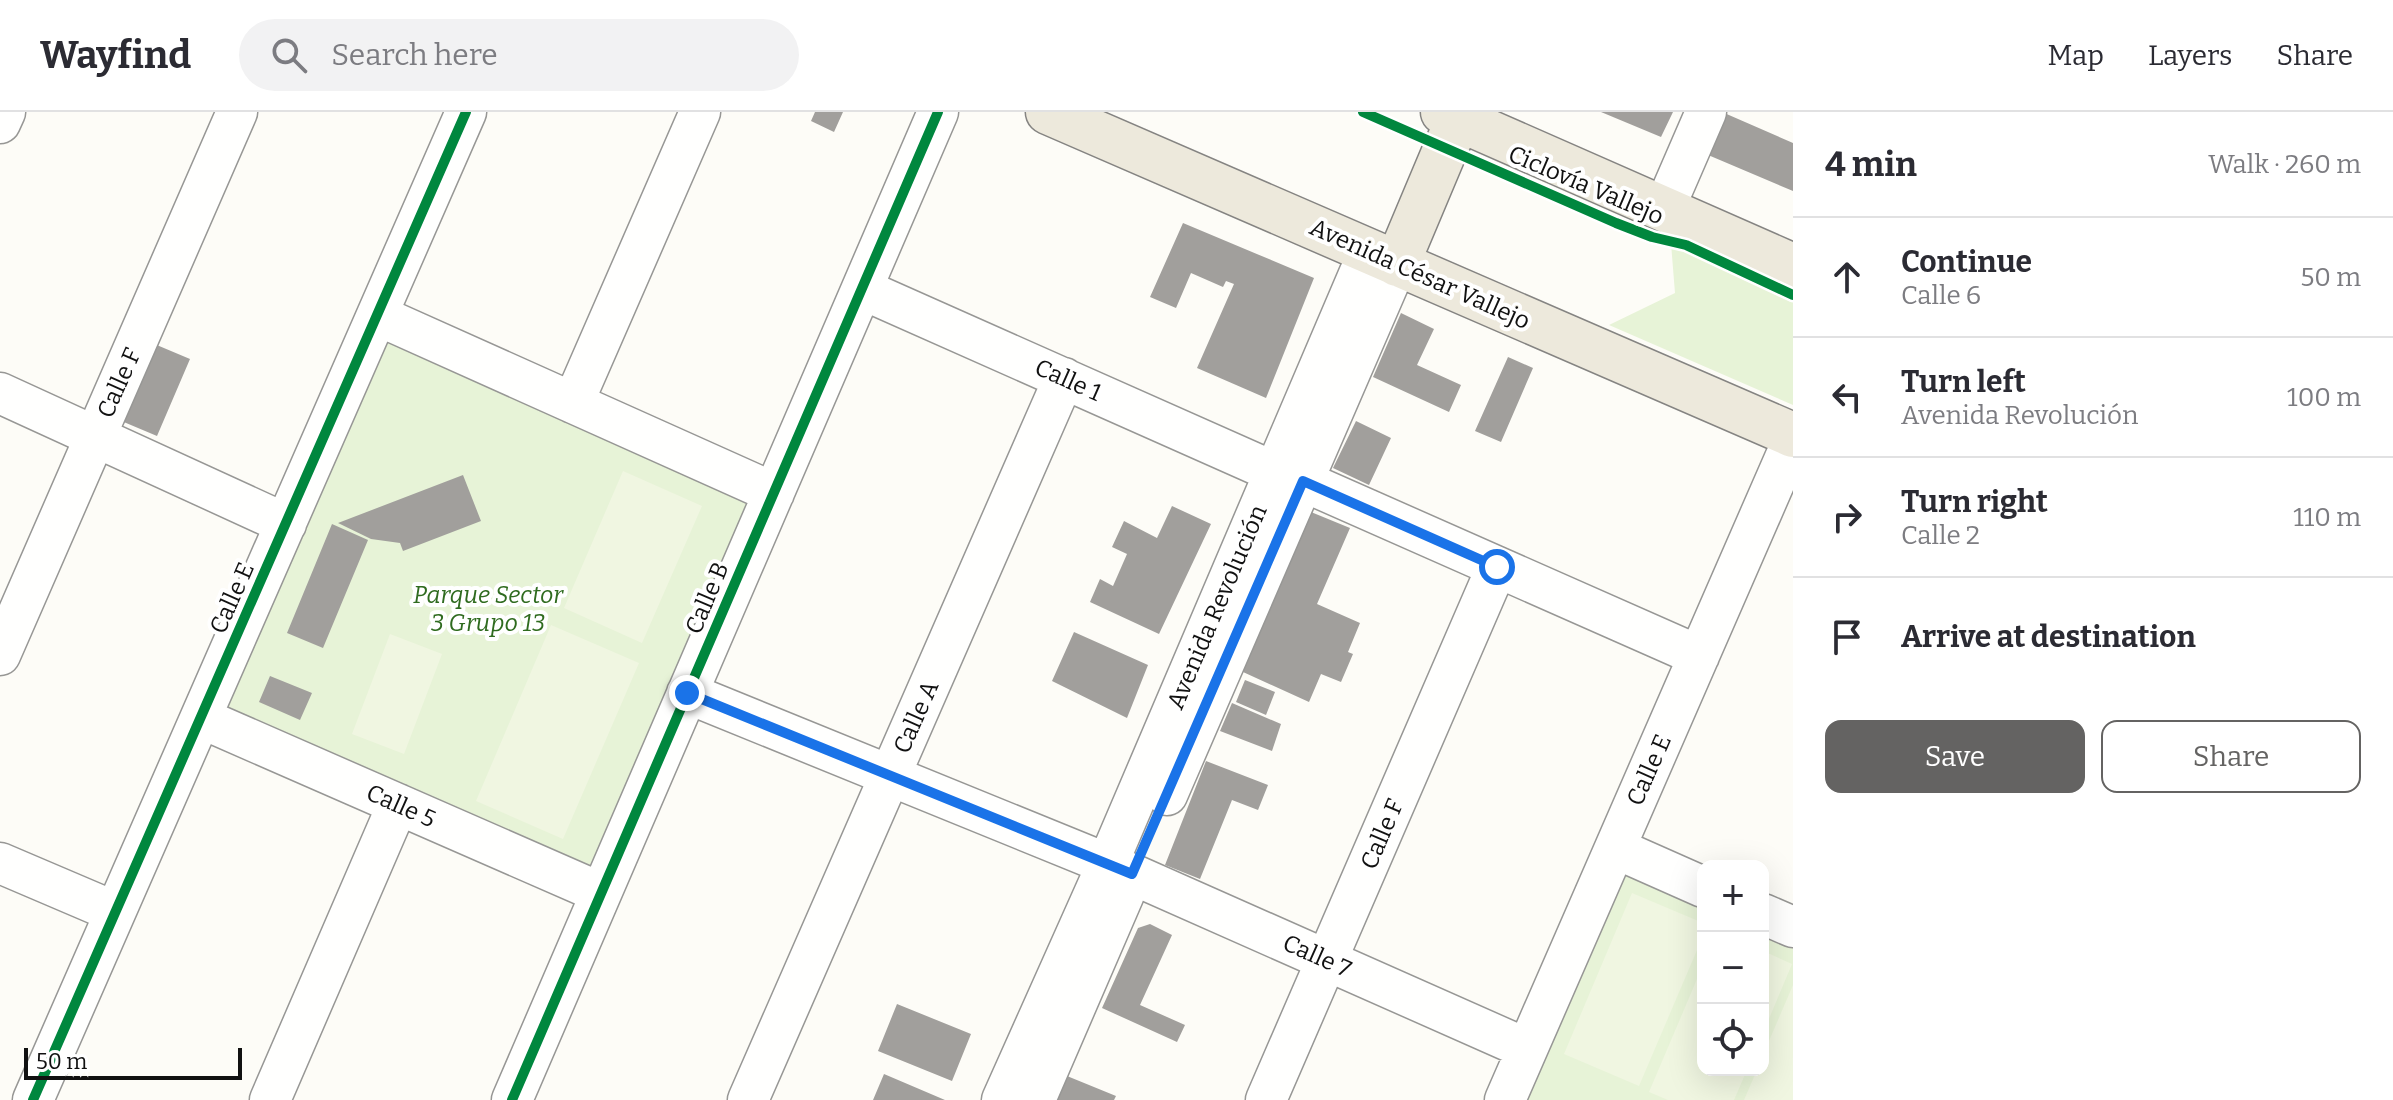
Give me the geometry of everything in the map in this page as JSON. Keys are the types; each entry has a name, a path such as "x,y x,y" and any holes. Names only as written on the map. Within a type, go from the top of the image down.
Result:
{"main road":[{"name":"Avenida César Vallejo","path":"1048,112 1793,438"},
{"name":"Avenida Revolución","path":"1383,257 1448,114"},
{"path":"1448,114 1793,266"}],"street":[{"path":"0,123 5,112"},
{"name":"Calle F","path":"0,655 237,112"},
{"path":"573,403 700,112"},
{"name":"Calle B","path":"521,1097 601,893 938,112"},
{"path":"1664,209 1706,112"},
{"name":"Calle E","path":"33,1100 377,315 459,114"},
{"name":"Avenida Revolución","path":"1035,1100 1120,869 1383,257"},
{"name":"Calle 1","path":"862,289 1699,656"},
{"path":"377,315 774,493"},
{"name":"Calle A","path":"748,1100 1064,378"},
{"path":"0,393 286,524"},
{"name":"Calle E","path":"1505,1100 1793,438"},
{"name":"Calle F","path":"1266,1100 1497,567"},
{"name":"Calle 7","path":"687,693 1120,869 1527,1049"},
{"name":"Calle 5","path":"201,718 601,893"},
{"path":"270,1100 398,804"},
{"path":"1615,848 1697,884"},
{"path":"0,863 115,912"},
{"name":"Avenida Revolución","path":"1002,1100 1120,869"},
{"path":"1769,917 1793,927"}],"green space":[{"path":"1670,231 1793,285 1793,405 1609,325 1675,293"},
{"name":"Parque Sector 3 Grupo 13","path":"388,342 754,506 592,875 221,712"},
{"path":"623,471 702,506 642,643 564,608"},
{"path":"551,625 639,663 563,839 476,801"},
{"path":"390,634 442,654 404,754 352,734"},
{"path":"1621,873 1697,905 1697,1076 1769,1076 1769,937 1793,947 1793,1100 1520,1100"},
{"path":"1632,893 1697,920 1697,950 1639,1086 1564,1054"},
{"path":"1769,954 1792,964 1769,1019"},
{"path":"1697,979 1697,1076 1744,1076 1734,1100 1668,1100 1649,1092"},
{"path":"1793,985 1793,1100 1744,1100 1754,1076 1769,1076 1769,1041"}],"building":[{"path":"815,112 843,112 834,132 811,121"},
{"path":"1601,112 1673,112 1661,137"},
{"path":"1722,112 1793,143 1793,191 1701,152"},
{"path":"1183,223 1314,278 1266,398 1197,368 1234,284 1226,281 1223,287 1191,273 1176,308 1150,297"},
{"path":"1401,313 1434,329 1417,365 1461,385 1449,412 1373,377"},
{"path":"152,343 190,359 157,436 119,420"},
{"path":"1508,357 1533,368 1501,442 1475,431"},
{"path":"1356,421 1391,438 1369,485 1333,468"},
{"path":"463,475 481,521 403,551 400,543 371,539 338,523"},
{"path":"1172,506 1211,524 1159,634 1090,602 1100,579 1113,586 1127,554 1112,547 1124,521 1157,538"},
{"path":"1311,512 1350,528 1317,604 1360,623 1348,652 1353,654 1341,682 1321,674 1309,702 1243,672"},
{"path":"332,524 368,540 323,648 287,633"},
{"path":"1074,632 1148,665 1127,718 1052,681"},
{"path":"270,676 312,693 300,720 259,702"},
{"path":"1245,680 1275,692 1266,715 1236,702"},
{"path":"1232,703 1281,724 1272,751 1220,731"},
{"path":"1206,761 1268,785 1258,810 1232,800 1200,879 1165,865"},
{"path":"1150,924 1172,935 1140,1005 1185,1025 1177,1042 1102,1008 1138,928"},
{"path":"897,1004 971,1034 952,1081 878,1051"},
{"path":"884,1074 945,1100 873,1100"},
{"path":"1067,1076 1116,1096 1114,1100 1057,1100"}],"cycle path":[{"path":"33,1100 466,112"},
{"path":"512,1100 938,112"},
{"name":"Ciclovía Vallejo","path":"1363,112 1616,223 1652,237 1686,245 1793,295"}],"route":[{"path":"687,693 1132,874 1303,481 1497,567"}]}
